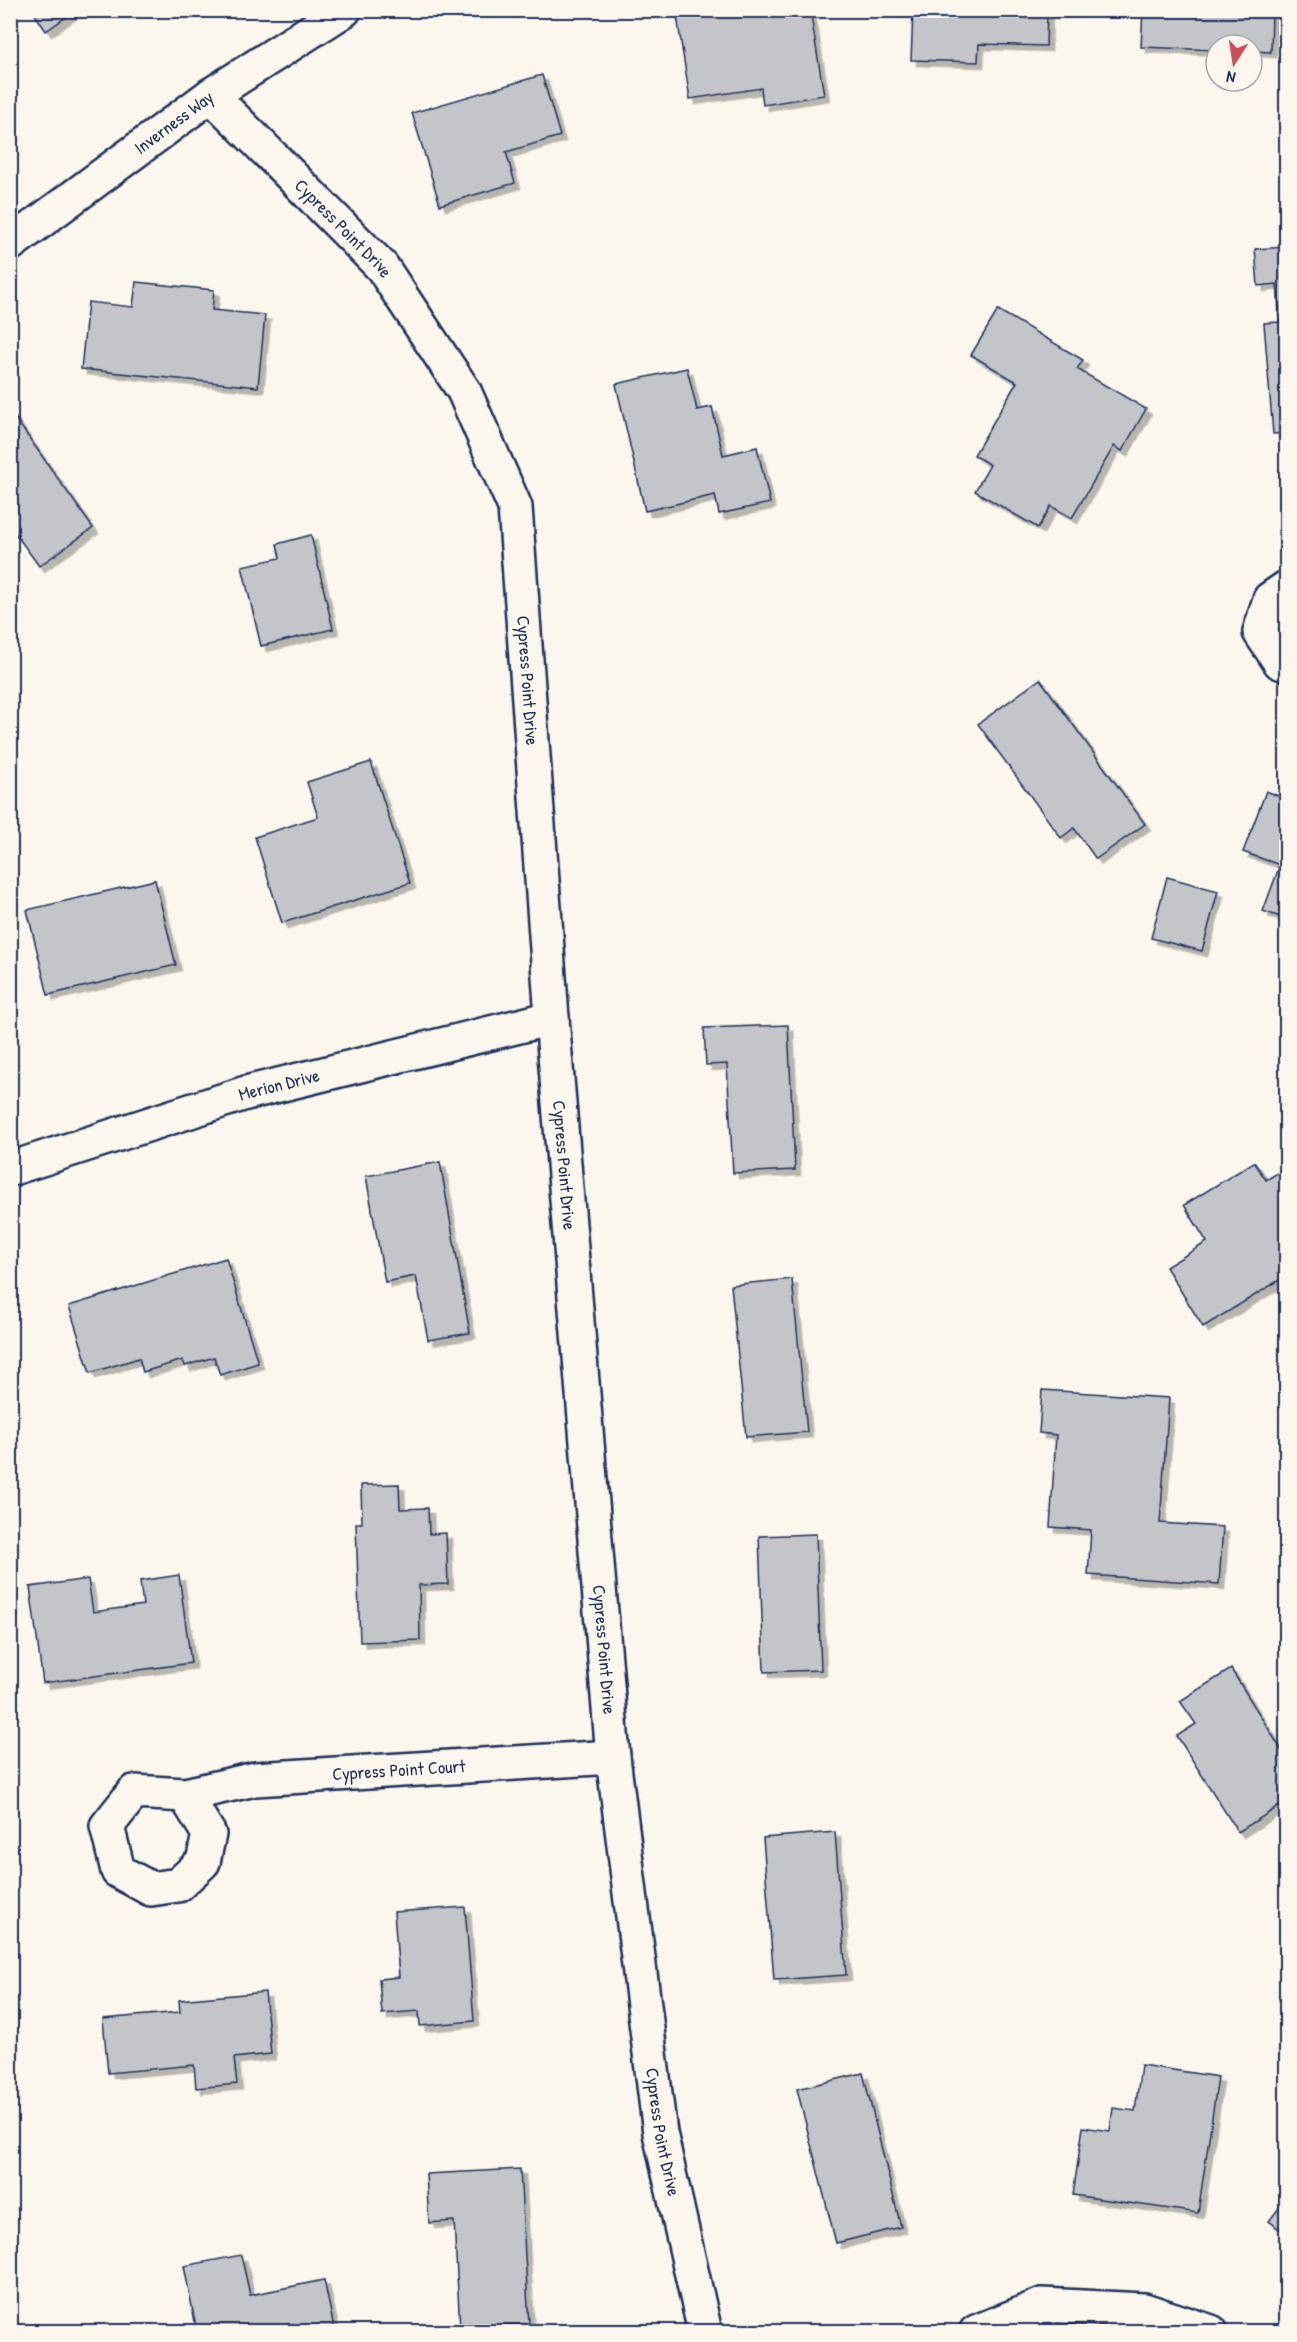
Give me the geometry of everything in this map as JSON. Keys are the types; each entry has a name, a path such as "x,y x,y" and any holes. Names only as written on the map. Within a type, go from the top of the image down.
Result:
{"street":[{"name":"Inverness Way","path":"10,244 211,95 344,10"},
{"name":"Cypress Point Drive","path":"211,95 382,267 464,390 515,507 552,1018 613,1757 660,2133 705,2331"},
{"path":"1287,588 1270,599 1260,632 1280,662 1287,664"},
{"name":"Merion Drive","path":"10,1169 246,1093 552,1018"},
{"name":"Cypress Point Court","path":"185,1795 255,1779 613,1757"},
{"path":"976,2331 1042,2306 1144,2310 1212,2331"}],"building":[{"path":"32,10 76,10 46,31"},
{"path":"676,10 810,10 824,95 763,105 761,88 690,99"},
{"path":"952,10 1047,10 1046,46 979,44 978,62 911,60 913,11 952,13"},
{"path":"1143,10 1272,10 1271,52 1264,52 1264,33 1204,33 1204,50 1141,47"},
{"path":"542,75 560,136 506,152 515,183 440,205 412,113"},
{"path":"1286,247 1286,433 1273,434 1264,323 1280,322 1277,284 1258,286 1255,249"},
{"path":"136,282 214,290 212,310 265,315 258,387 81,369 88,302 133,307"},
{"path":"998,310 1083,360 1077,369 1146,409 1122,451 1114,446 1072,518 1051,506 1038,528 975,491 990,465 974,455 1017,382 971,355"},
{"path":"687,368 697,410 712,407 723,455 757,447 770,503 719,514 715,495 645,511 616,384"},
{"path":"10,411 93,528 39,566 12,529 10,530"},
{"path":"311,535 333,629 261,646 242,566 280,558 277,544"},
{"path":"1040,679 1145,824 1096,859 1074,828 1061,838 978,724"},
{"path":"371,762 410,883 282,923 255,837 318,817 307,782"},
{"path":"1266,791 1286,799 1286,919 1263,911 1280,865 1243,852"},
{"path":"1167,877 1218,891 1202,951 1151,938"},
{"path":"155,880 176,965 48,995 27,910"},
{"path":"788,1025 795,1170 733,1173 727,1064 706,1065 704,1028"},
{"path":"440,1162 470,1333 428,1340 416,1276 385,1282 366,1176"},
{"path":"1254,1162 1266,1180 1286,1168 1286,1276 1203,1327 1166,1267 1207,1242 1184,1205"},
{"path":"226,1258 258,1363 220,1375 214,1357 185,1366 183,1360 143,1372 139,1358 90,1373 69,1306"},
{"path":"792,1279 807,1432 746,1437 731,1285"},
{"path":"1042,1390 1169,1398 1160,1523 1223,1527 1219,1584 1088,1575 1091,1530 1050,1527 1056,1435 1039,1433"},
{"path":"399,1484 400,1509 428,1508 429,1534 446,1533 448,1584 419,1585 420,1640 360,1642 356,1523 362,1523 361,1485"},
{"path":"816,1534 821,1670 764,1672 759,1536"},
{"path":"179,1575 191,1663 43,1683 30,1587 88,1579 93,1612 143,1605 140,1581"},
{"path":"1231,1669 1286,1757 1286,1802 1238,1832 1177,1736 1196,1724 1180,1701"},
{"path":"835,1832 846,1975 774,1980 763,1838"},
{"path":"465,1907 474,2021 420,2026 419,2011 382,2014 379,1979 399,1977 394,1912"},
{"path":"265,1992 271,2054 234,2058 237,2084 196,2088 194,2065 108,2073 103,2019 180,2012 179,2000"},
{"path":"1141,2065 1218,2077 1198,2213 1073,2195 1083,2127 1110,2131 1113,2108 1135,2111"},
{"path":"863,2073 901,2227 836,2243 797,2089"},
{"path":"520,2169 529,2324 460,2328 454,2221 429,2223 426,2174"},
{"path":"1286,2199 1286,2234 1269,2221"},
{"path":"241,2255 250,2295 324,2280 335,2332 197,2332 184,2266"}]}
